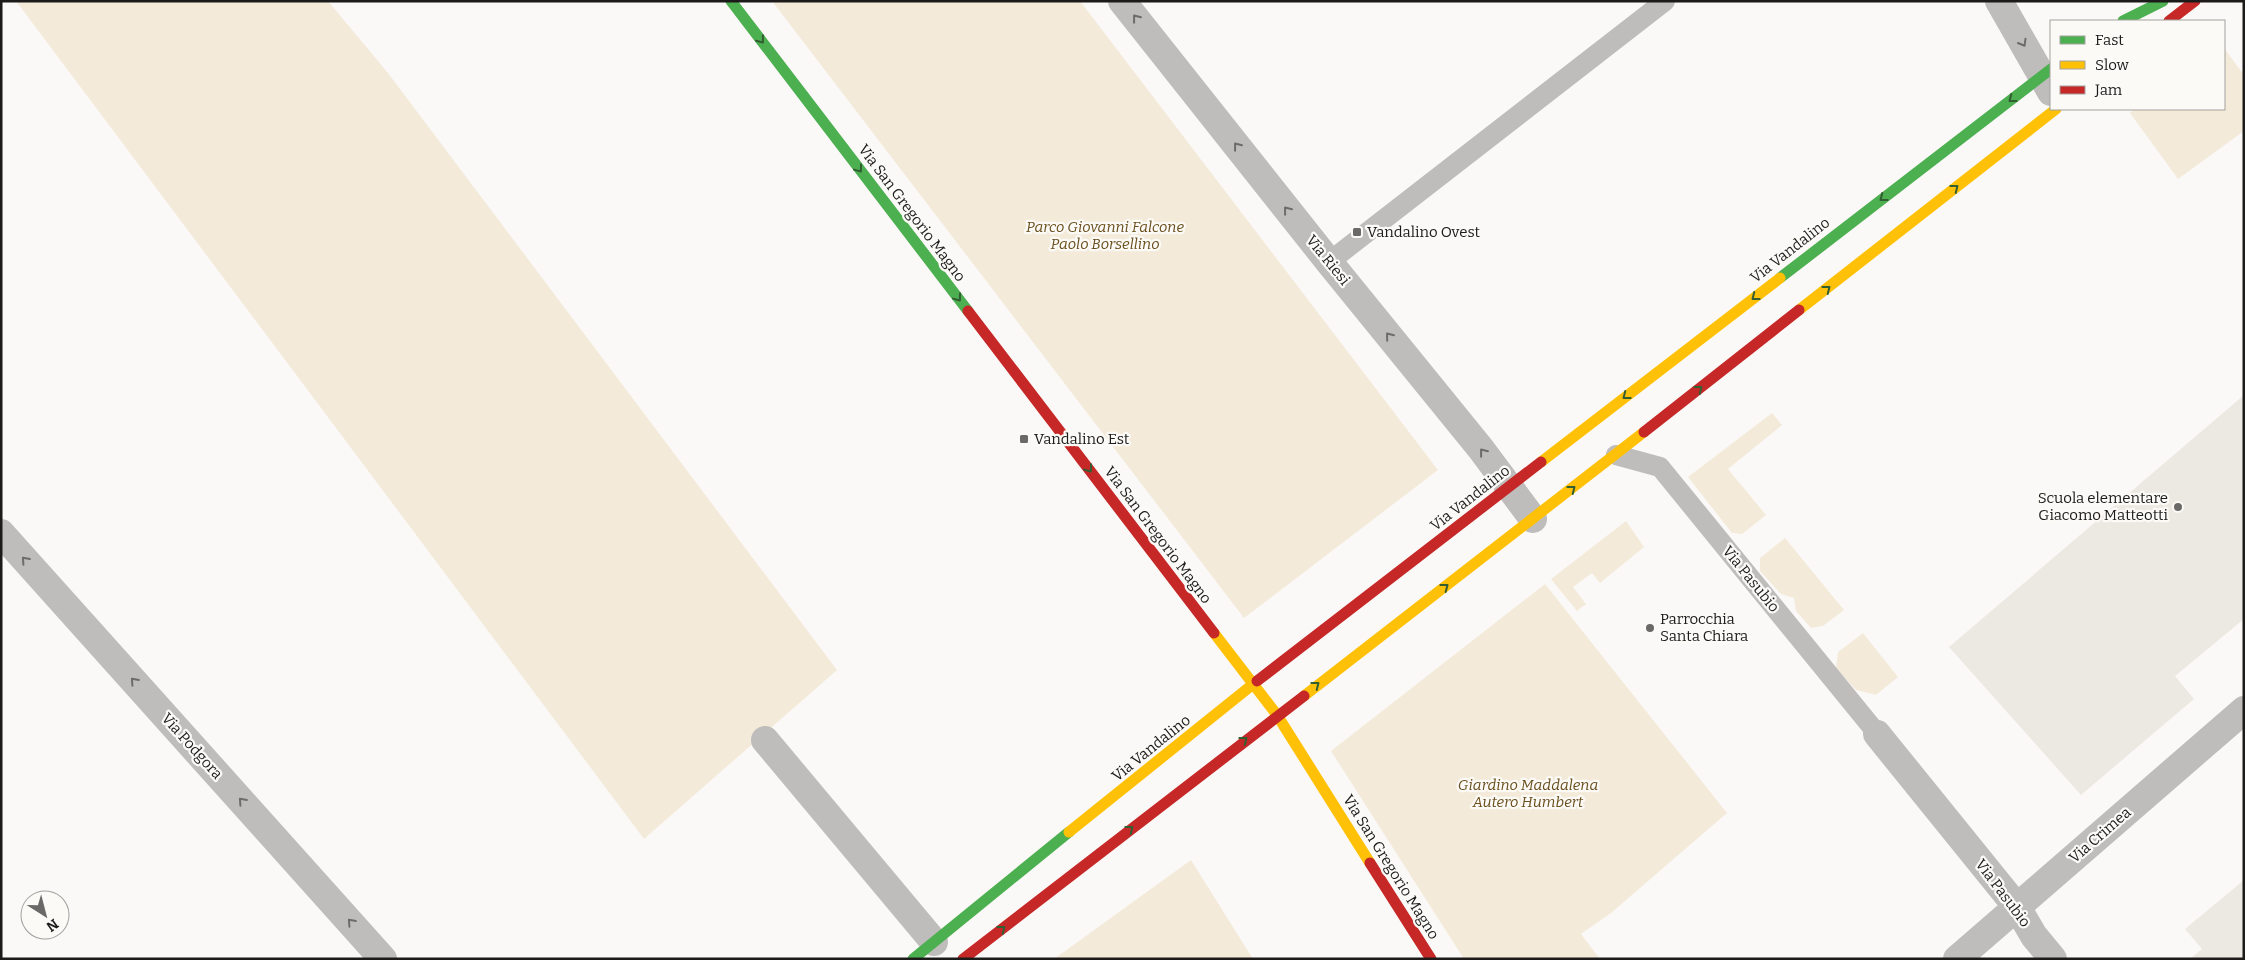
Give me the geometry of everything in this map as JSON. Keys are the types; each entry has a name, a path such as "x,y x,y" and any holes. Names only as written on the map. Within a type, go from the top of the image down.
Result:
{"street":[{"name":"Via San Gregorio Magno","path":"731,1 1277,715 1431,959"},
{"name":"Via Riesi","path":"1122,1 1509,486 1533,519"},
{"path":"1999,1 2048,79"},
{"path":"2124,20 2136,12 2163,1"},
{"path":"2170,20 2195,1"},
{"name":"Via Vandalino","path":"924,951 1253,684 1509,486 2048,79"},
{"path":"963,959 1616,455 2055,110"},
{"name":"Via Podgora","path":"1,533 383,959"},
{"name":"Via Crimea","path":"1957,959 2244,710"},
{"name":"Via Pasubio","path":"1874,730 2017,907 2034,936 2053,959"},
{"path":"765,740 924,951"}],"lane":[{"path":"1329,262 1665,1"},
{"name":"Via Pasubio","path":"1616,455 1660,467 1874,730"}],"shaded area":[{"name":"Scuola elementare Giacomo Matteotti","path":"2244,395 2244,619 2175,676 2194,699 2081,795 1949,647"},
{"path":"2244,880 2244,959 2190,959 2202,949 2185,929"}],"green space":[{"path":"16,1 328,1 388,73 837,670 644,839"},
{"name":"Parco Giovanni Falcone Paolo Borsellino","path":"772,1 1080,1 1438,470 1244,618"},
{"path":"2225,49 2244,75 2244,131 2178,179 2130,113 2134,110 2225,110"},
{"path":"1772,413 1782,425 1728,469 1766,515 1742,534 1732,533 1688,477"},
{"path":"1626,521 1644,547 1600,583 1592,573 1573,587 1586,604 1577,611 1551,579"},
{"path":"1785,538 1844,610 1823,626 1811,628 1796,611 1794,598 1781,594 1760,571 1760,558"},
{"name":"Giardino Maddalena Autero Humbert","path":"1545,584 1727,813 1611,913 1581,934 1600,959 1464,959 1331,751"},
{"path":"1863,633 1898,677 1876,695 1856,690 1836,668 1838,652"},
{"path":"1191,860 1253,959 1054,959"}],"traffic: fast":[{"path":"731,1 968,311"},
{"path":"2125,20 2163,1"},
{"path":"1780,278 2050,70"},
{"path":"913,959 1069,832"}],"traffic: slow":[{"path":"1799,310 2055,110"},
{"path":"1541,462 1780,278"},
{"path":"1304,696 1644,432"},
{"path":"1214,633 1277,715 1370,863"},
{"path":"1069,832 1257,681"}],"traffic: jam":[{"path":"2170,20 2195,1"},
{"path":"1644,432 1799,310"},
{"path":"968,311 1214,633"},
{"path":"1257,681 1541,462"},
{"path":"963,959 1304,696"},
{"path":"1370,863 1431,959"}],"place":[{"name":"Vandalino Ovest","path":"1357,232"},
{"name":"Vandalino Est","path":"1024,439"},
{"name":"Scuola elementare Giacomo Matteotti","path":"2178,507"},
{"name":"Parrocchia Santa Chiara","path":"1650,628"}]}
